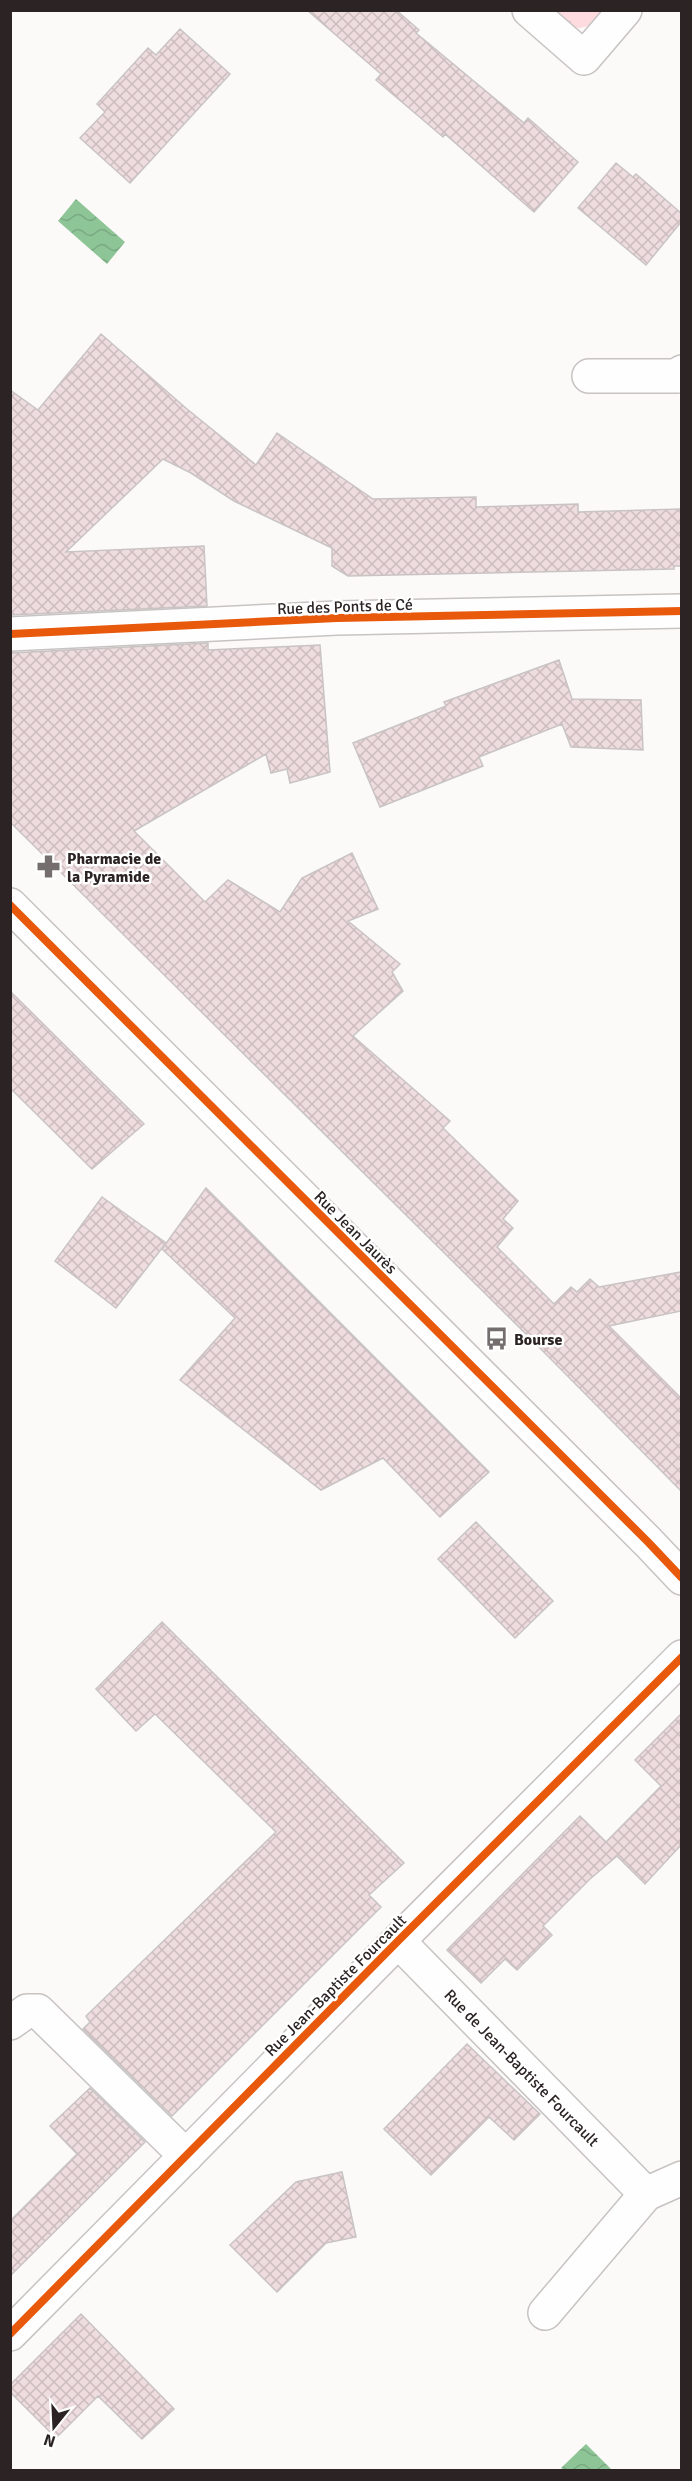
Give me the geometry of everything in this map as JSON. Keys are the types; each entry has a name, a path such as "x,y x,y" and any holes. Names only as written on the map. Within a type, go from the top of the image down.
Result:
{"street":[{"path":"529,10 584,58 626,10"},
{"path":"589,376 677,376 681,372"},
{"name":"Rue des Ponts de Cé","path":"10,634 337,618 681,611"},
{"name":"Rue Jean Jaurès","path":"10,905 648,1542 681,1578"},
{"name":"Rue Jean-Baptiste Fourcault","path":"10,2334 681,1658"},
{"name":"Rue de Jean-Baptiste Fourcault","path":"398,1941 646,2194"},
{"path":"10,2023 27,2011 38,2011 186,2156"},
{"path":"545,2313 646,2194 681,2178"}],"green space":[{"path":"542,11 615,11 593,24 578,28 564,24"}],"water":[{"path":"76,199 125,242 107,264 58,221"},
{"path":"586,2444 612,2470 564,2470 561,2468"}],"building":[{"path":"307,10 396,10 419,30 416,33 524,123 528,118 578,162 534,212 445,134 443,137 376,80 381,74"},
{"path":"180,29 230,74 130,183 80,138 105,112 97,104 148,48 156,55"},
{"path":"616,163 633,177 636,174 681,213 681,222 646,265 578,208"},
{"path":"101,334 256,465 277,433 373,499 476,497 476,507 578,504 578,512 681,509 681,566 674,566 674,569 348,576 332,566 332,548 234,501 191,473 163,459 66,552 204,546 207,606 10,615 10,390 38,410"},
{"path":"208,643 208,650 320,645 330,772 290,783 287,769 271,773 266,754 134,831 205,902 228,880 280,912 302,878 352,853 378,909 348,921 400,964 392,972 403,991 353,1036 450,1121 443,1128 518,1201 503,1219 513,1228 497,1247 554,1304 571,1287 577,1292 590,1279 599,1287 681,1272 681,1311 609,1326 681,1398 681,1491 533,1341 522,1344 529,1337 10,822 10,653"},
{"path":"559,660 572,699 641,700 643,750 571,747 562,724 479,757 483,766 380,807 353,743 446,706 444,702"},
{"path":"10,991 144,1124 92,1169 10,1088"},
{"path":"206,1188 489,1472 440,1517 383,1458 321,1490 180,1380 235,1318 162,1249"},
{"path":"102,1197 166,1243 116,1308 55,1261"},
{"path":"476,1522 553,1601 515,1638 438,1559"},
{"path":"162,1622 404,1863 369,1895 381,1907 172,2116 83,2029 90,2022 86,2016 276,1832 155,1714 136,1731 96,1689"},
{"path":"681,1714 681,1845 645,1884 617,1856 590,1879 543,1926 552,1935 517,1970 505,1959 481,1983 447,1950 580,1816 606,1842 661,1786 635,1760"},
{"path":"467,2044 540,2114 514,2140 489,2117 431,2175 384,2129"},
{"path":"90,2088 145,2142 10,2276 10,2221 77,2154 50,2126"},
{"path":"342,2172 356,2237 326,2243 277,2292 230,2245 296,2182"},
{"path":"81,2314 174,2409 142,2439 98,2396 56,2438 10,2392 10,2385"}],"cycle path":[{"path":"10,634 337,618 682,611"},
{"path":"10,905 682,1578"},
{"path":"10,2334 682,1657"}],"place":[{"name":"Pharmacie de la Pyramide","path":"49,867"},
{"name":"Bourse","path":"496,1339"}]}
